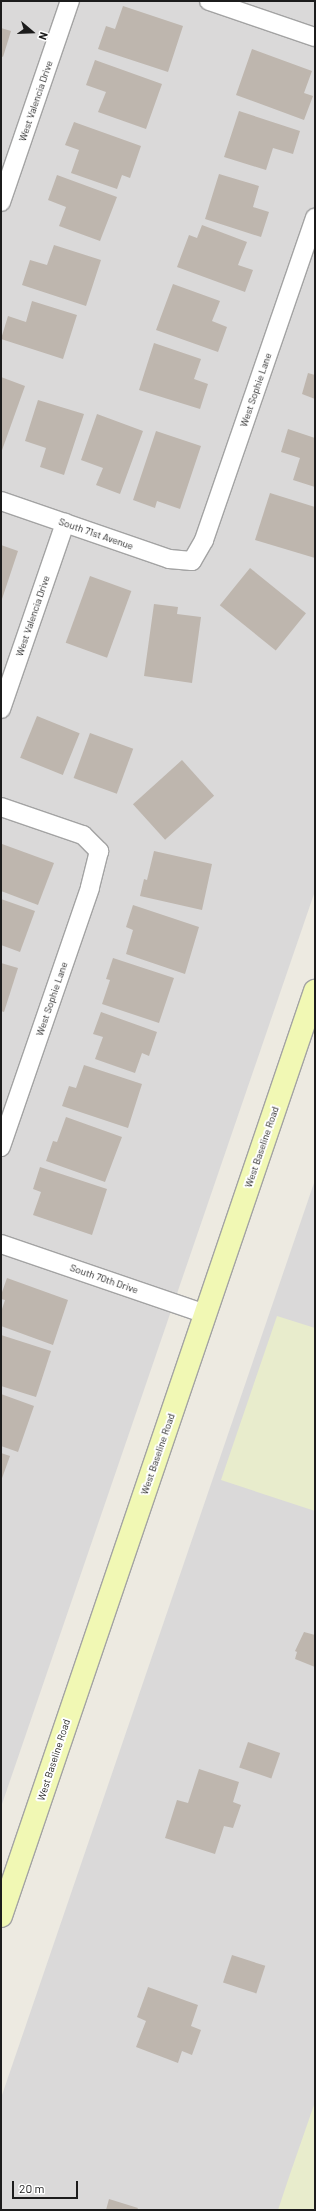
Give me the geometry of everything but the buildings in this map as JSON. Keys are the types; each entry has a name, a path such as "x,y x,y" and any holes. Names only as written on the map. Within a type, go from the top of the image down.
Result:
{"main road":[{"name":"West Baseline Road","path":"1,1916 315,991"}],"street":[{"name":"West Valencia Drive","path":"1,202 70,1"},
{"path":"209,1 315,37"},
{"name":"West Sophie Lane","path":"192,561 204,540 315,218"},
{"name":"South 71st Avenue","path":"1,501 169,559 192,561"},
{"name":"West Valencia Drive","path":"1,709 65,523"},
{"name":"West Sophie Lane","path":"1,807 83,835 99,851 90,888 1,1147"},
{"name":"South 70th Drive","path":"1,1244 206,1314"}],"shaded area":[{"path":"1,1 315,1 315,891 1,1807"},
{"path":"315,1180 315,2210 1,2210 1,2098"}],"green space":[{"path":"277,1316 315,1328 315,1511 221,1480"},
{"path":"315,2102 315,2210 278,2210 289,2177"}]}
